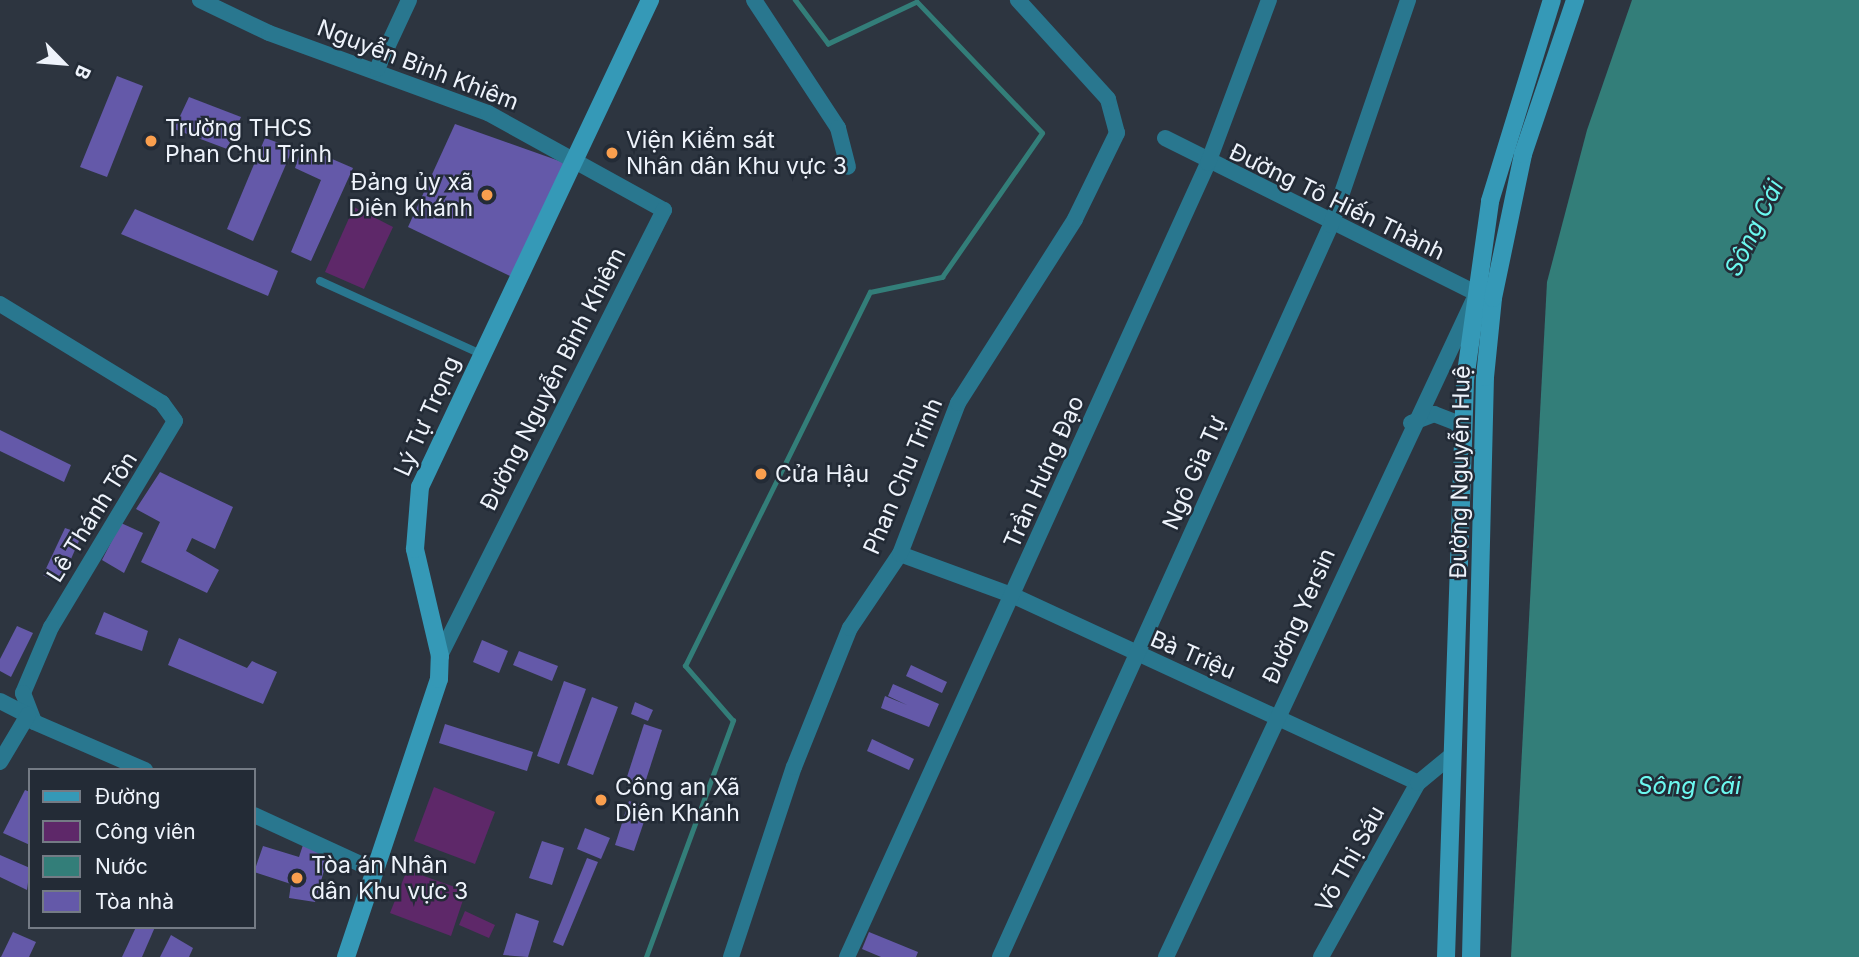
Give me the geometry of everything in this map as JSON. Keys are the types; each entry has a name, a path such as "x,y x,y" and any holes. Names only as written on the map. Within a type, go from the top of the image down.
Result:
{"main road":[{"name":"Lý Tự Trọng","path":"346,957 434,699 440,656 415,549 415,515 432,456 578,162 650,0"},
{"name":"Đường Nguyễn Huệ","path":"1446,957 1463,434 1484,297 1502,150 1552,0"},
{"name":"Đường Nguyễn Huệ","path":"1471,957 1479,749 1484,297 1523,155 1575,0"},
{"path":"1452,754 1479,749"}],"street":[{"name":"Nguyễn Bỉnh Khiêm","path":"200,0 269,33 377,69 488,113 578,162"},
{"path":"377,69 410,0"},
{"path":"754,0 838,128 848,167"},
{"name":"Phan Chu Trinh","path":"731,957 836,659 900,554 958,402 1110,154 1117,133 1114,108 1018,0"},
{"name":"Trần Hưng Đạo","path":"847,957 1014,596 1208,163 1269,0"},
{"name":"Ngô Gia Tự","path":"1000,957 1331,225 1408,0"},
{"name":"Đường Tô Hiến Thành","path":"1165,138 1208,163 1331,225 1484,297"},
{"name":"Đường Nguyễn Bỉnh Khiêm","path":"440,656 664,210 578,162"},
{"name":"Đường Yersin","path":"1166,957 1279,716 1411,423 1484,297"},
{"name":"Lê Thánh Tôn","path":"0,304 162,403 175,421 33,663 23,693 28,715"},
{"path":"1411,423 1434,415 1457,423 1463,434"},
{"name":"Bà Triệu","path":"900,554 1014,596 1137,655 1279,716 1418,783"},
{"path":"0,701 141,768"},
{"path":"0,762 28,715"},
{"path":"1418,783 1452,754"},
{"name":"Võ Thị Sáu","path":"1321,957 1418,783"},
{"path":"256,816 376,871"}],"lane":[{"path":"320,281 481,354"}],"green space":[{"path":"354,207 393,227 364,289 325,272"},
{"path":"434,787 495,812 475,864 414,841"},
{"path":"407,870 466,891 451,936 390,913"},
{"path":"465,911 495,925 489,938 459,925"}],"water":[{"name":"Sông Cái","path":"1632,0 1859,0 1859,957 1511,957 1547,282 1587,130"}],"building":[{"path":"117,76 143,86 107,177 80,167"},
{"path":"189,97 241,117 227,149 174,129"},
{"name":"Đảng ủy xã Diên Khánh","path":"455,124 565,163 512,277 408,227"},
{"path":"265,138 293,148 253,241 227,229"},
{"path":"302,146 353,168 311,261 291,252 321,180 295,168"},
{"path":"135,209 278,271 268,296 121,234"},
{"path":"0,430 71,465 64,482 0,451"},
{"path":"160,472 233,507 215,549 192,538 186,551 219,570 207,593 141,562 160,522 136,509"},
{"path":"121,523 143,533 124,573 102,560"},
{"path":"65,528 82,534 60,584 43,575"},
{"path":"104,612 148,631 142,651 95,634"},
{"path":"17,626 33,633 11,677 0,671 0,659"},
{"path":"179,638 247,668 252,661 277,672 263,704 168,665"},
{"path":"482,640 508,651 499,673 473,662"},
{"path":"519,651 558,666 552,681 513,665"},
{"path":"911,665 947,682 942,693 906,676"},
{"path":"564,681 586,689 559,764 537,756"},
{"path":"893,684 939,704 929,727 881,708 885,696 907,705 888,696"},
{"path":"592,697 618,707 593,775 567,765"},
{"path":"635,702 653,710 648,721 631,714"},
{"path":"445,724 533,752 527,771 439,743"},
{"path":"644,724 662,730 644,786 626,780"},
{"path":"872,739 914,759 909,770 867,751"},
{"path":"25,790 28,791 28,844 3,833"},
{"path":"629,801 649,807 634,851 615,845"},
{"path":"585,828 610,838 601,859 577,849"},
{"path":"542,841 564,848 552,885 529,878"},
{"name":"Tòa án Nhân dân Khu vực 3","path":"303,845 329,853 315,902 289,898 291,884 256,873 263,846 299,857"},
{"path":"0,855 28,867 27,890 0,877"},
{"path":"587,858 598,862 563,946 553,942"},
{"path":"516,913 539,921 528,957 503,955"},
{"path":"135,929 154,929 142,957 122,957"},
{"path":"13,932 36,942 29,957 1,957"},
{"path":"869,932 918,952 916,957 881,957 862,949"},
{"path":"171,935 193,948 189,957 160,957"}],"waterway":[{"path":"646,957 733,721 685,666 870,292 942,277 1042,133 917,2 828,44 795,0"}],"place":[{"name":"Trường THCS Phan Chu Trinh","path":"151,141"},
{"name":"Viện Kiểm sát Nhân dân Khu vực 3","path":"612,153"},
{"name":"Đảng ủy xã Diên Khánh","path":"487,195"},
{"name":"Cửa Hậu","path":"761,474"},
{"name":"Công an Xã Diên Khánh","path":"601,800"},
{"name":"Tòa án Nhân dân Khu vực 3","path":"297,878"}]}
